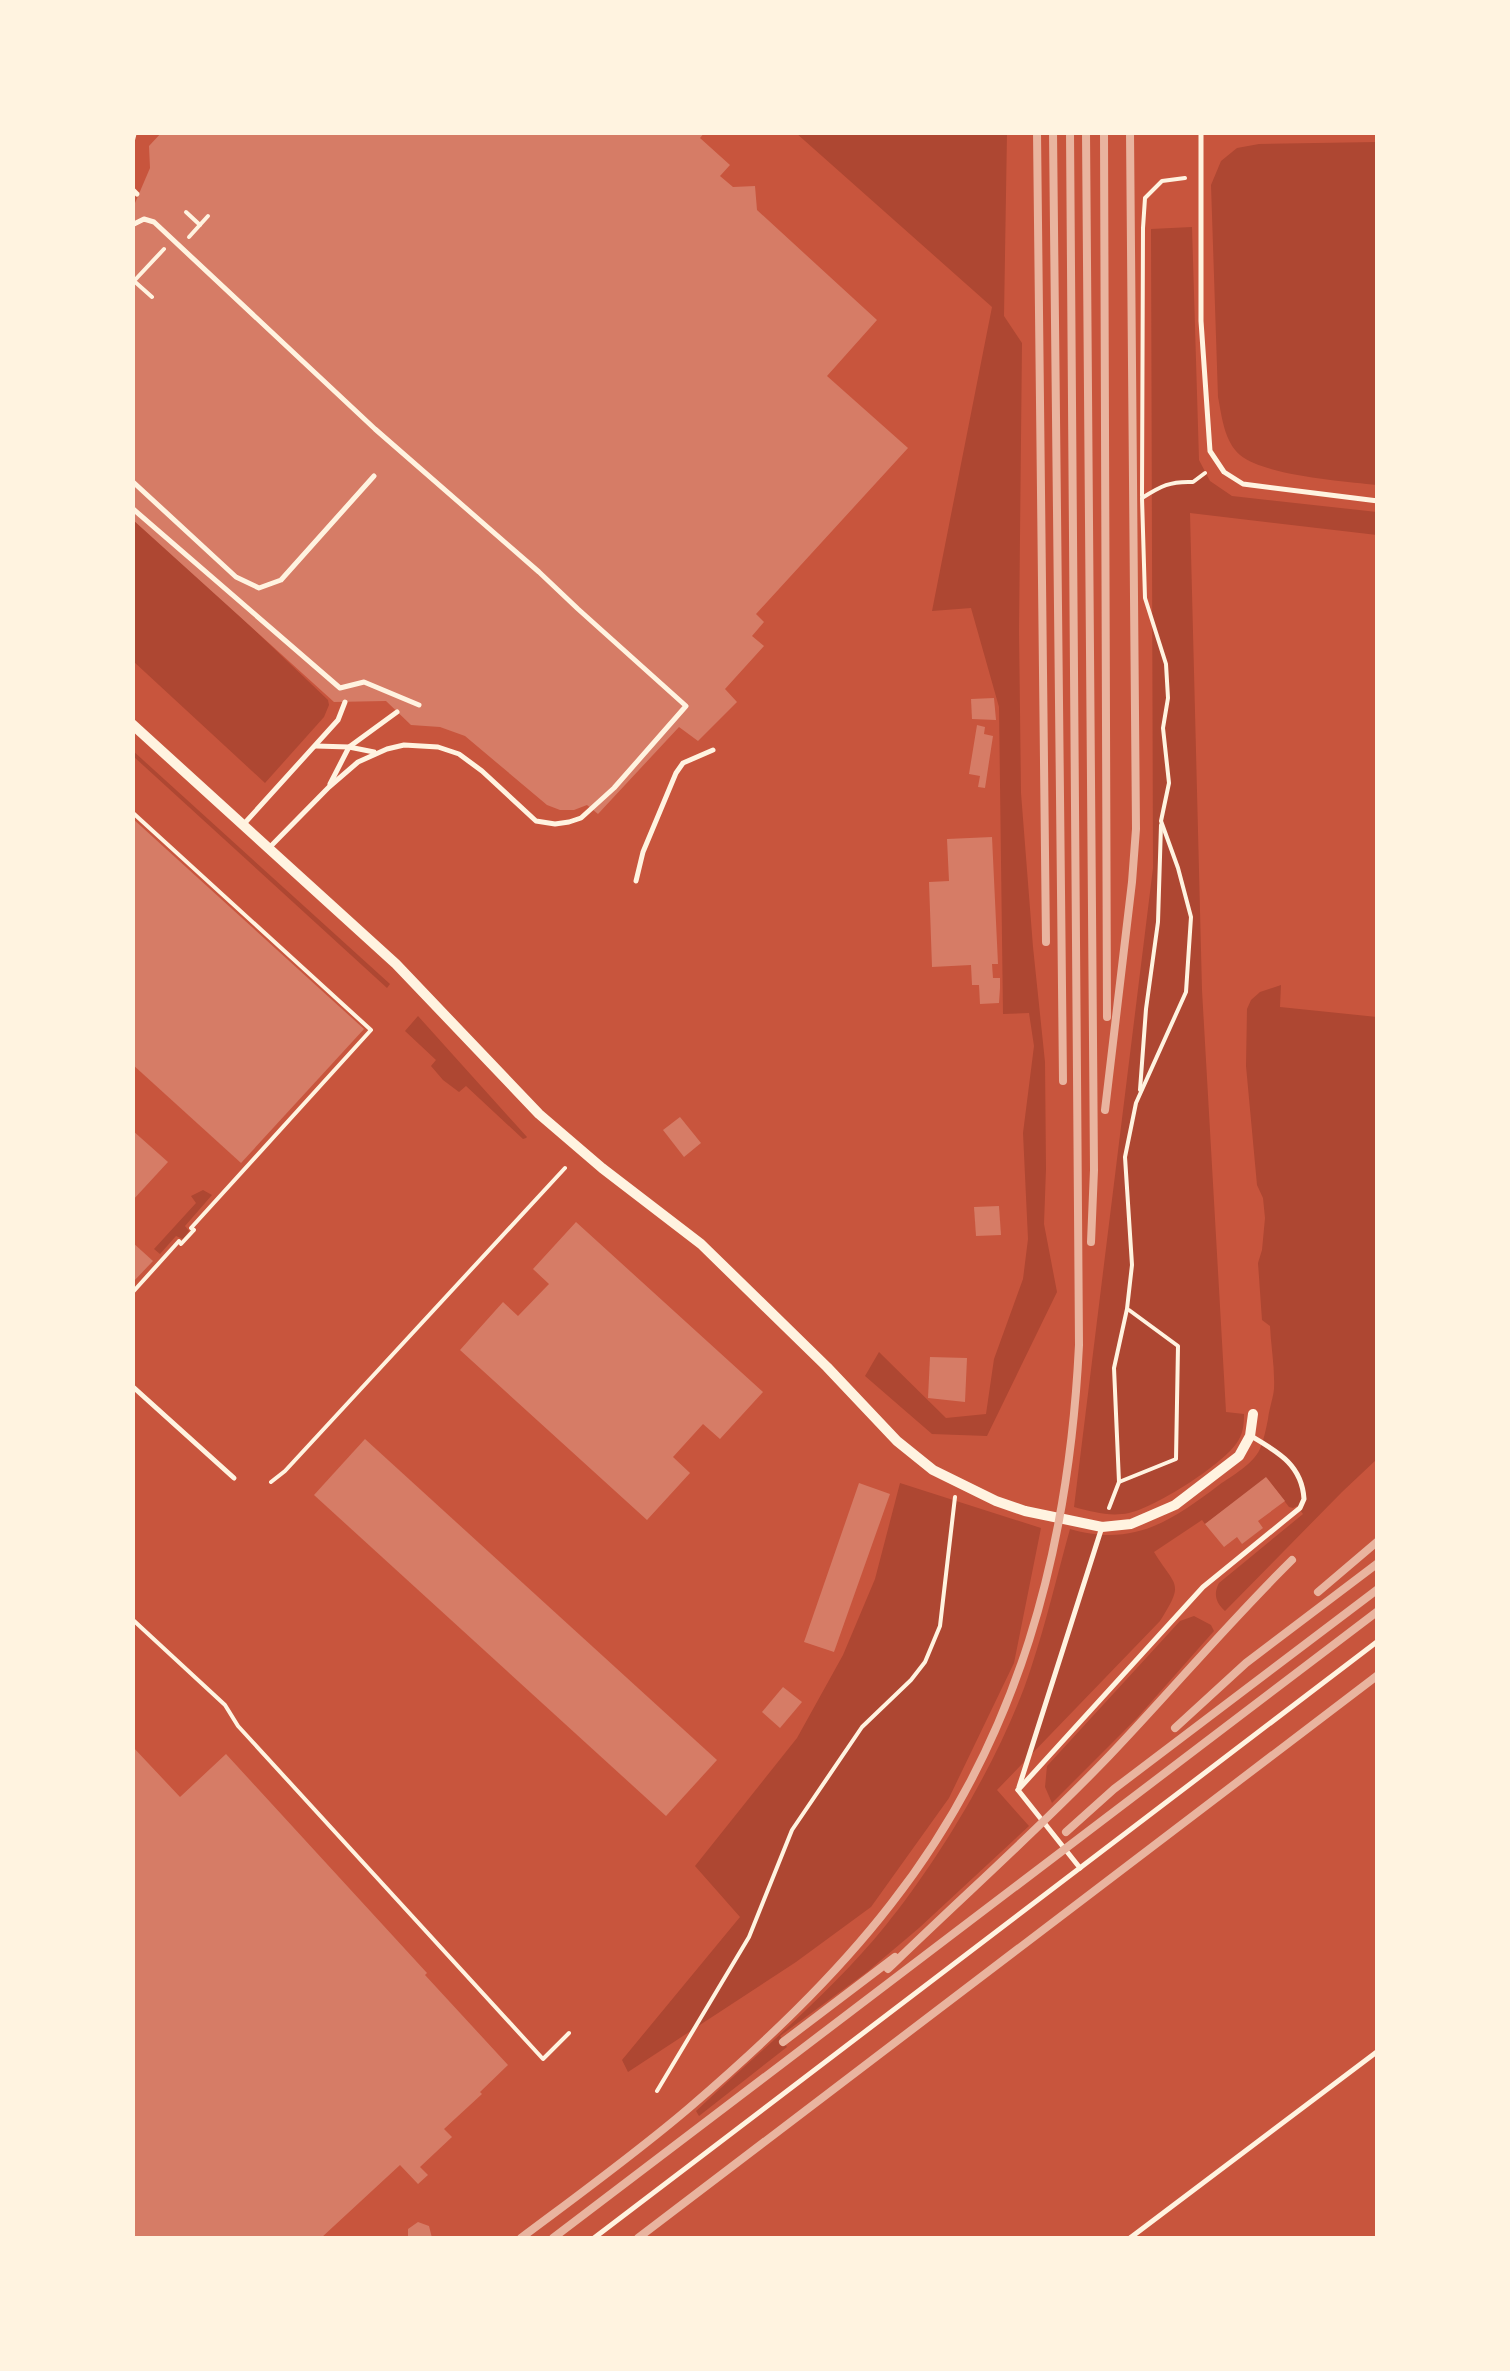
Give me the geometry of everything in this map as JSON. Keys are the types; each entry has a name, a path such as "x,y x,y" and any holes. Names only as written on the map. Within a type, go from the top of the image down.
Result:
{"street":[{"path":"132,724 396,964 539,1114 702,1244 897,1441 933,1470 1024,1511 1102,1526 1132,1524 1175,1505 1239,1456 1250,1436 1253,1414"}],"lane":[{"path":"1201,132 1201,321 1210,450 1233,480 1254,488 1378,501"},
{"path":"132,225 144,219 154,222 375,428 686,706 614,788 581,818 556,824 536,821 459,754 419,744 377,752 358,762 269,848"},
{"path":"132,481 236,577 259,588 281,580 374,476"},
{"path":"132,508 340,688 364,682 419,704"},
{"path":"242,826 338,720 345,702"},
{"path":"329,787 349,747 397,712"},
{"path":"316,746 377,752"},
{"path":"636,881 643,852 676,773 683,764 713,750"},
{"path":"132,1386 234,1478"},
{"path":"1018,1790 1203,1586 1300,1508 1304,1499 1299,1474 1283,1456 1250,1436"},
{"path":"1018,1790 1102,1526"},
{"path":"594,2238 1378,1641"},
{"path":"1018,1790 1080,1868"},
{"path":"1130,2238 1378,2051"}],"path":[{"path":"132,144 135,132"},
{"path":"1102,1526 1119,1482 1114,1368 1132,1265 1126,1157 1139,1097 1158,922 1161,821 1169,782 1163,728 1168,698 1166,664 1145,598 1145,198 1162,181 1200,176"},
{"path":"186,212 200,225"},
{"path":"192,234 208,216"},
{"path":"152,297 134,281 159,253"},
{"path":"1142,498 1161,486 1193,482 1217,463"},
{"path":"132,812 372,1030 191,1228 194,1230 132,1292"},
{"path":"1139,1097 1186,992 1191,917 1161,821"},
{"path":"270,1482 565,1168"},
{"path":"1119,1482 1176,1458 1178,1346 1127,1309"},
{"path":"657,2091 749,1936 792,1830 862,1727 926,1662 940,1626 957,1482"},
{"path":"132,1619 226,1705 238,1726 543,2058 569,2033"}],"shaded area":[{"path":"796,133 1007,133 1004,316 1022,343 1021,793 1045,1062 1044,1224 1057,1292 987,1436 932,1434 865,1376 879,1352 946,1418 986,1414 994,1359 1023,1279 1028,1239 1023,1133 1034,1046 1029,1013 1003,1014 999,707 971,608 932,611 992,307"},
{"path":"1377,142 1377,485 1268,468 1240,455 1227,436 1221,413 1211,185 1221,161 1237,148 1259,144"},
{"path":"1192,227 1199,460 1210,481 1232,496 1377,512 1377,535 1190,513 1202,990 1226,1412 1244,1414 1244,1422 1236,1444 1202,1474 1141,1509 1108,1514 1074,1507 1153,868 1151,229"},
{"path":"132,519 328,700 324,717 265,783 133,661"},
{"path":"132,750 390,984 387,988 133,756"},
{"path":"1281,985 1280,1007 1377,1017 1377,1459 1225,1611 1216,1598 1219,1583 1303,1514 1297,1506 1289,1507 1267,1478 1205,1524 1202,1520 1154,1552 1175,1585 1173,1598 1160,1621 997,1790 1029,1826 867,1972 780,2036 787,2047 699,2116 696,2111 819,1998 865,1950 949,1836 988,1768 1019,1700 1042,1634 1070,1529 1113,1535 1150,1528 1184,1510 1236,1473 1260,1449 1274,1373 1270,1326 1262,1320 1258,1263 1265,1218 1257,1185 1246,1066 1247,1009 1260,992"},
{"path":"418,1016 526,1138 466,1086 459,1092 443,1080 431,1066 436,1060 405,1031"},
{"path":"203,1190 212,1195 185,1226 189,1231 183,1239 176,1236 160,1254 154,1249 196,1203 191,1196"},
{"path":"900,1483 1041,1528 1014,1663 949,1798 871,1907 796,1962 628,2072 622,2060 740,1917 695,1866 797,1738 843,1655 875,1579"},
{"path":"1194,1616 1214,1631 1137,1718 1052,1803 1045,1787 1047,1766 1180,1621"}],"building":[{"path":"162,132 705,132 700,138 730,165 720,176 733,187 755,186 757,210 877,320 827,376 908,448 756,614 764,622 752,636 764,646 725,689 737,702 698,741 679,727 598,814 587,805 560,810 547,805 465,736 440,727 411,725 386,701 334,702 132,519 132,201 135,203 150,168 149,146"},
{"path":"994,698 996,720 972,719 971,699"},
{"path":"977,725 985,727 984,734 993,736 985,788 978,787 980,776 969,774"},
{"path":"132,818 364,1029 241,1163 132,1064"},
{"path":"992,837 998,964 992,964 993,978 1000,978 999,1003 980,1004 979,985 972,985 971,965 932,967 929,882 949,881 947,839"},
{"path":"680,1117 701,1143 684,1157 663,1130"},
{"path":"132,1130 168,1162 132,1201"},
{"path":"999,1206 1001,1235 976,1236 974,1207"},
{"path":"576,1222 763,1392 720,1439 703,1424 673,1457 690,1473 647,1520 460,1350 503,1302 518,1316 549,1284 533,1269"},
{"path":"132,1242 153,1261 132,1283"},
{"path":"930,1357 967,1358 965,1402 928,1398"},
{"path":"365,1439 717,1760 666,1816 314,1495"},
{"path":"1266,1477 1285,1501 1258,1521 1263,1528 1242,1544 1237,1537 1224,1547 1205,1524"},
{"path":"859,1483 890,1494 834,1652 804,1642"},
{"path":"783,1687 802,1702 780,1728 762,1712"},
{"path":"132,1746 180,1797 226,1754 508,2065 444,2129 452,2137 420,2167 428,2175 418,2184 400,2165 321,2238 132,2238"},
{"path":"418,2222 429,2226 432,2238 408,2238 408,2229"}],"railway":[{"path":"1037,132 1046,942"},
{"path":"1053,132 1063,1081"},
{"path":"521,2238 648,2142 743,2061 869,1932 935,1842 973,1777 1004,1709 1049,1569 1073,1421 1079,1345 1070,132"},
{"path":"1086,132 1094,1170 1091,1242"},
{"path":"1104,132 1107,1017"},
{"path":"1105,1110 1136,829 1130,132"},
{"path":"1318,1592 1378,1541"},
{"path":"888,1969 1082,1783 1292,1560"},
{"path":"1175,1728 1246,1663 1378,1563"},
{"path":"1066,1832 1114,1789 1378,1589"},
{"path":"553,2238 1378,1611"},
{"path":"638,2238 1378,1675"},
{"path":"783,2042 895,1957"}]}
